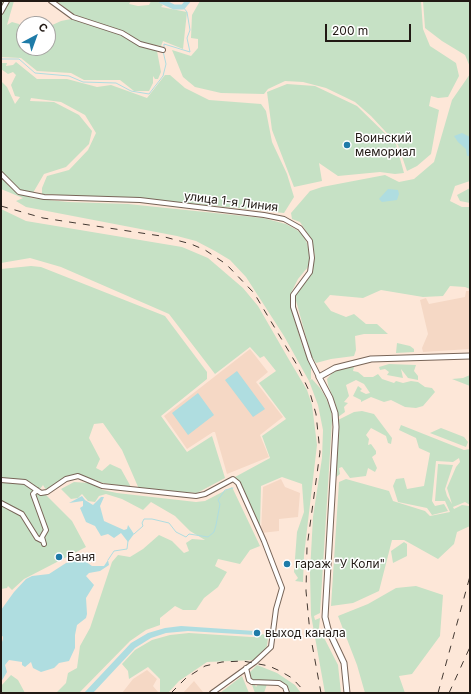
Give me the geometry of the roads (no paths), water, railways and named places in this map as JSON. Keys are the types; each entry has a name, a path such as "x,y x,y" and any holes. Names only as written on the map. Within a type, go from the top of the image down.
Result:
{"main road":[{"path":"347,693 344,663 328,629 325,612 336,427 335,413 330,398 319,378 335,368 371,359 470,356"}],"street":[{"path":"1,12 7,1"},
{"path":"51,1 73,17 122,33 140,44 163,50"},
{"name":"улица 1-я Линия","path":"1,174 19,192 44,197 140,200 264,214 284,219 300,228 310,241 312,258 310,272 293,294 293,307 310,359 319,378"},
{"path":"1,480 25,482 41,493 47,492 66,479 78,476 102,486 196,496 205,494 233,479 238,483 282,588 276,609 271,647 255,662 212,693"},
{"path":"1,503 22,514 37,538 43,543 42,537 46,530 33,494 37,490"},
{"path":"246,668 249,680 252,682 279,683 285,687 287,693"}],"water":[{"path":"462,133 470,137 470,156 467,156 466,149 454,136"},
{"path":"388,189 398,190 399,194 397,200 382,202 379,199"},
{"path":"237,371 265,409 253,417 225,380"},
{"path":"198,393 214,415 188,435 172,413"},
{"path":"82,496 93,505 101,497 104,497 100,506 104,521 124,530 127,529 128,525 134,534 128,542 121,533 114,538 108,534 101,536 95,526 86,522 80,508 83,506 83,501 69,503"},
{"path":"82,559 92,566 104,566 108,560 109,565 100,571 89,573 86,576 94,585 86,598 86,618 77,625 75,648 69,661 59,663 54,668 41,672 33,668 31,662 25,667 22,665 22,662 9,660 5,665 7,672 1,682 1,645 3,636 1,637 1,610 26,579 32,576 49,574 66,563"},
{"path":"181,626 255,631 255,635 188,631 166,633 151,638 135,648 93,693 84,693 131,643 148,633 165,628"}],"waterway":[{"path":"161,1 174,7 183,7 188,1"},
{"path":"164,48 164,44 190,52 187,38 190,30 187,12 183,7"},
{"path":"1,59 19,59 35,73 69,76 83,82 116,83 131,91 149,94 163,76 166,64 163,51"},
{"path":"134,534 143,526 142,523 144,519 152,519 169,523 176,532 186,537 189,534 208,537 214,532 216,525 220,504 218,500 225,490 233,488"},
{"path":"108,560 114,551 127,549 128,541"}],"railway":[{"path":"1,206 43,218 161,236 191,244 205,250 226,264 254,293 297,365 310,393 316,414 320,452 307,547 306,591 310,633 321,693"},
{"path":"438,693 470,576"},
{"path":"449,693 470,647"},
{"path":"171,693 186,678 205,666 222,662 243,661 269,666 280,671 292,678 306,693"}],"place":[{"name":"Воинский мемориал","path":"347,145"},
{"name":"Баня","path":"59,557"},
{"name":"гараж \"У Коли\"","path":"287,564"},
{"name":"выход канала","path":"257,633"}]}
